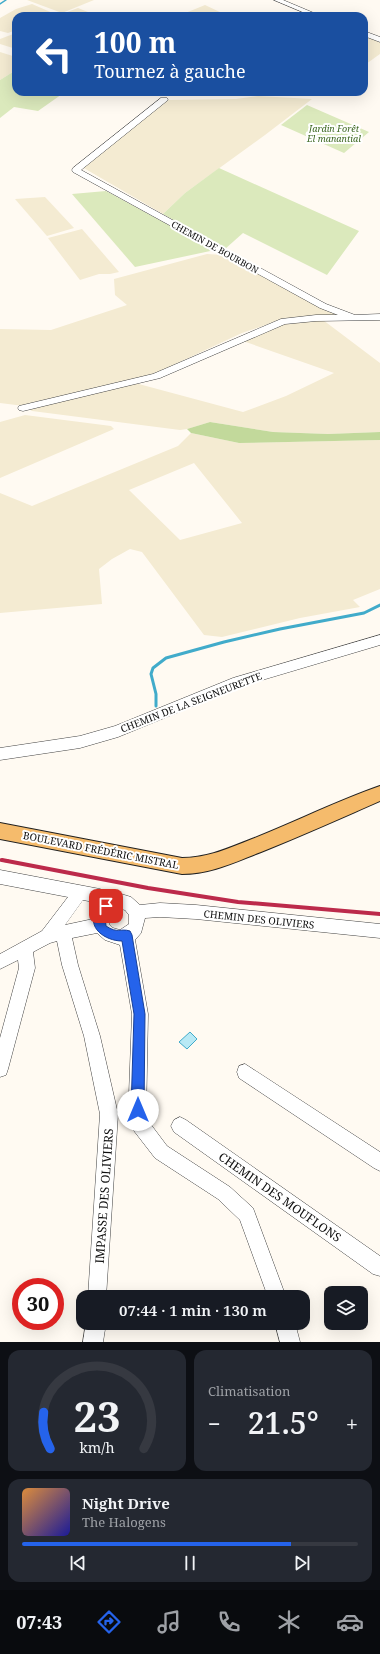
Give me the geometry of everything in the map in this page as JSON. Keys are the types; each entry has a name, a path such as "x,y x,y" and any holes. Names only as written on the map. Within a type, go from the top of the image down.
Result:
{"main road":[{"name":"BOULEVARD FRÉDÉRIC MISTRAL","path":"0,830 182,866 197,866 212,863 286,834 380,792"}],"street":[{"path":"277,0 308,12"},
{"path":"368,35 380,40"},
{"name":"CHEMIN DE BOURBON","path":"164,100 76,170 322,306 353,317"},
{"path":"23,408 156,376 284,321 316,318 380,317"},
{"name":"CHEMIN DE LA SEIGNEURETTE","path":"0,754 80,742 118,731 238,682 380,640"},
{"path":"0,877 100,896 106,898 111,903"},
{"path":"0,962 25,950 47,936 76,899 78,892"},
{"path":"116,901 126,902 137,912 138,921 134,929 126,935 116,937 102,929 100,925 99,920 102,910 116,901"},
{"name":"CHEMIN DES OLIVIERS","path":"137,912 160,910 196,912 380,931"},
{"path":"47,936 100,925"},
{"name":"IMPASSE DES OLIVIERS","path":"64,933 70,965 92,1036 109,1114 97,1290"},
{"path":"126,935 140,1014 138,1121 161,1152 224,1194 246,1214 275,1290"},
{"path":"0,1069 27,968 25,950"},
{"path":"245,1072 380,1162"},
{"name":"CHEMIN DES MOUFLONS","path":"180,1126 380,1267"},
{"path":"93,1342 95,1330"},
{"path":"287,1330 290,1342"}],"shaded area":[{"path":"27,0 94,0 64,12 59,12"},
{"path":"32,4 50,12 12,12 12,32 8,33 0,31 0,18 16,9"},
{"path":"205,5 220,12 188,12"},
{"path":"78,8 88,12 68,12"},
{"path":"12,34 12,48 0,44 0,39"},
{"path":"368,36 380,40 380,54 368,63"},
{"path":"0,52 12,56 12,72 0,80"},
{"path":"258,96 312,99 185,193 163,214 82,167 166,100 236,99"},
{"path":"45,197 74,228 47,236 15,199"},
{"path":"82,229 119,272 99,274 80,280 48,238"},
{"path":"207,254 223,255 340,316 288,318 242,333 154,374 24,406 0,403 0,329 51,330 127,305 115,295 114,279"},
{"path":"323,320 380,363 380,432 328,434 273,432 210,422 180,430 32,411 29,409 135,383 243,412 286,396 334,373 240,340 288,323"},
{"path":"25,415 111,426 114,429 0,478 0,422"},
{"path":"191,433 239,443 380,440 380,589 353,600 360,607 300,618 222,637 204,635 142,552 130,549 112,559 99,569 102,604 0,613 0,493 32,506 178,446","holes":["194,463 242,523 180,540 129,490"]}],"green space":[{"path":"12,72 12,96 59,96 38,111 14,107 0,118 0,80"},
{"name":"Jardin Forêt El manantial","path":"307,105 369,132 344,153 281,125"},
{"path":"219,168 359,231 327,275 243,233 225,249 163,214 185,193"},
{"path":"106,191 215,250 135,267 72,194"},
{"path":"210,422 273,432 328,434 380,432 380,440 239,443 191,433 187,429"}],"water":[{"path":"190,1032 197,1039 187,1049 179,1042"}],"waterway":[{"path":"0,4 6,0"},
{"path":"156,706 156,694 151,674 153,668 166,658 224,642 280,629 364,613 380,605"}],"railway":[{"path":"0,860 6,861"},
{"path":"6,861 148,888 238,902 380,914"}],"route":[{"path":"106,906 100,914 100,925 106,933 116,937 126,935 140,1014 138,1110"}]}
